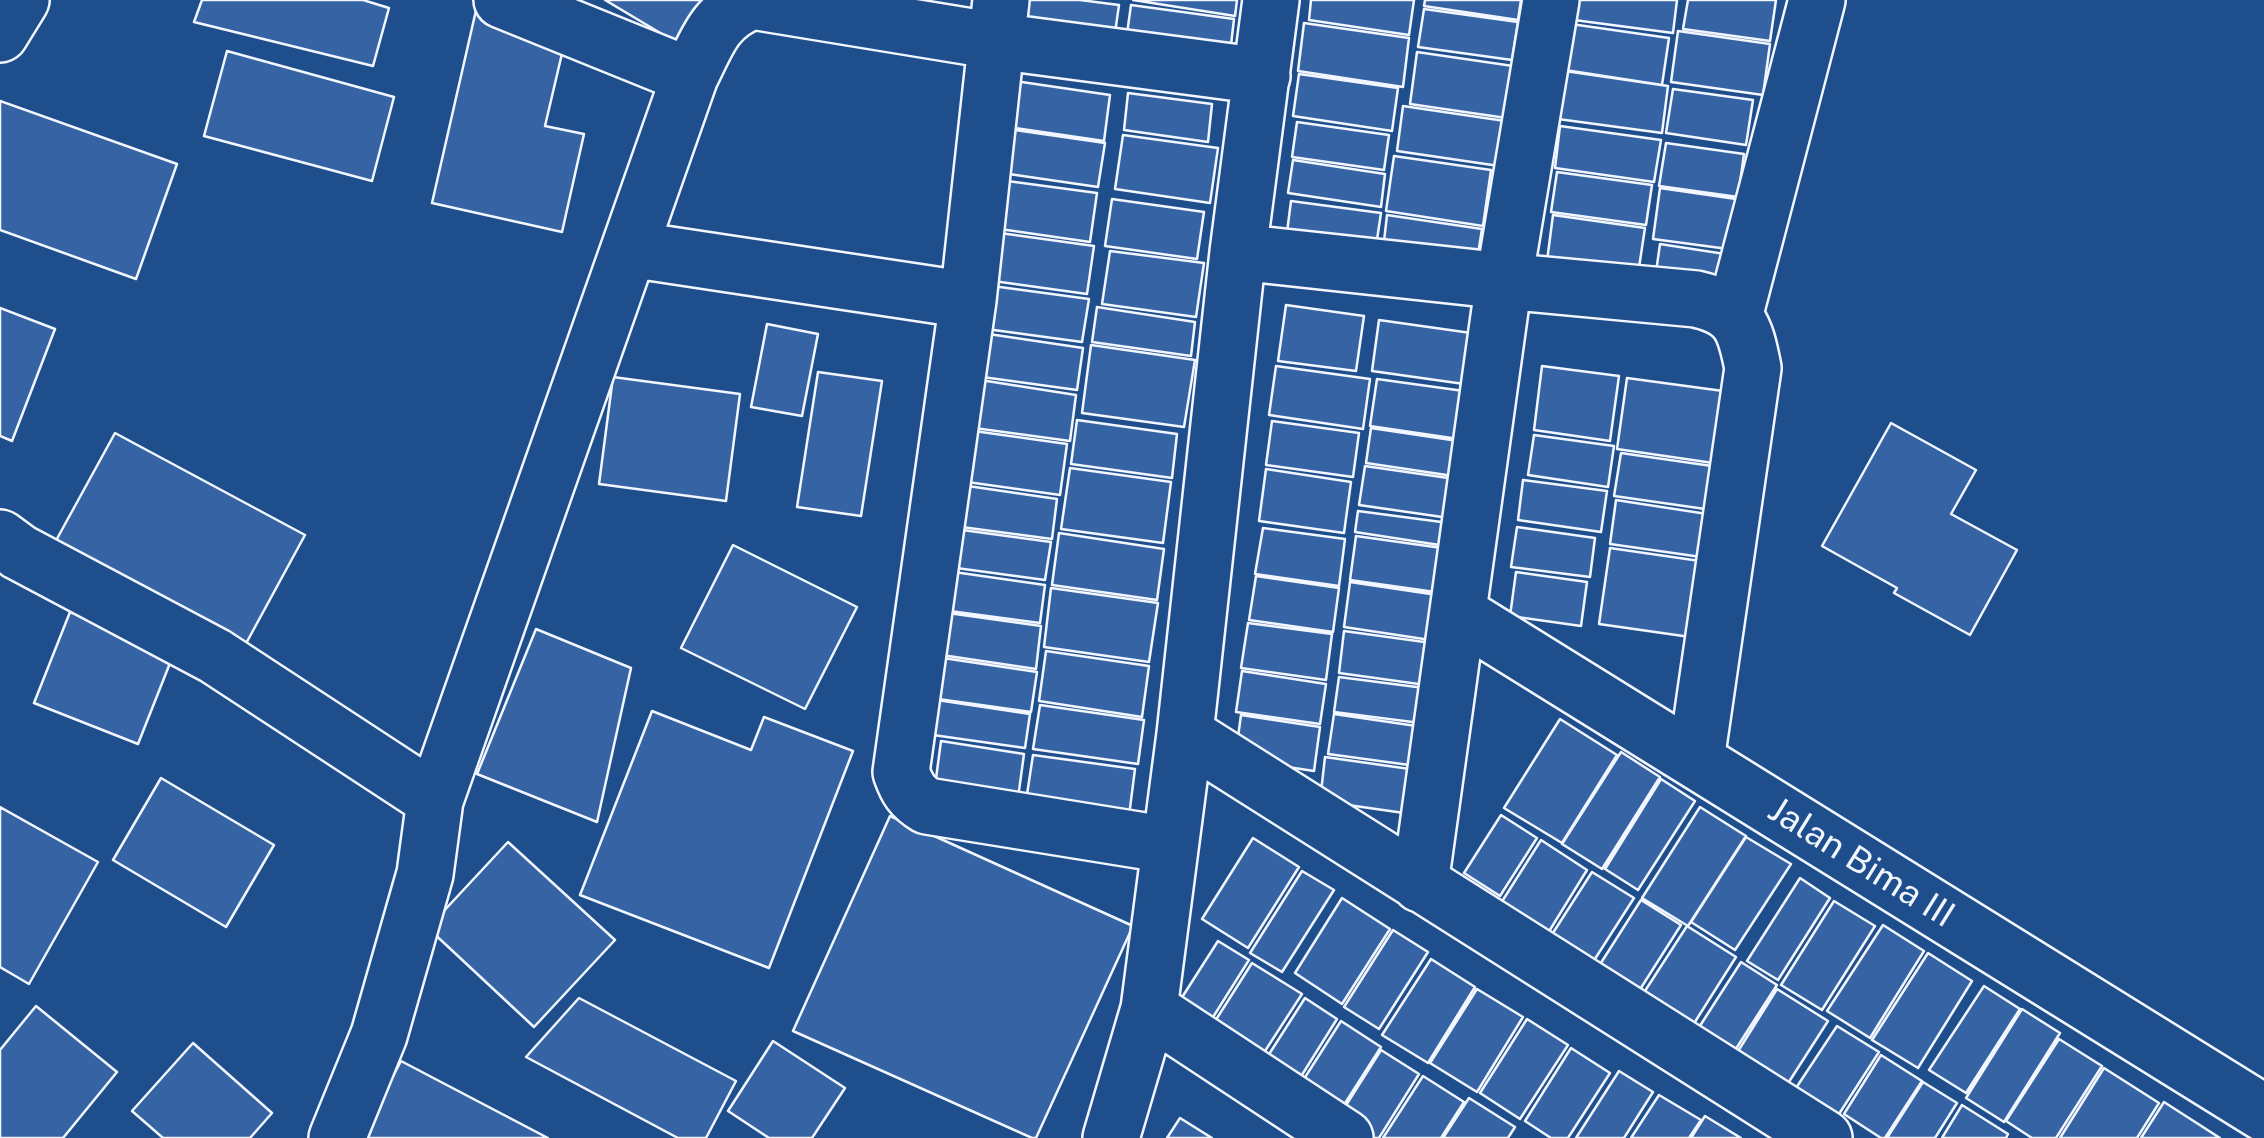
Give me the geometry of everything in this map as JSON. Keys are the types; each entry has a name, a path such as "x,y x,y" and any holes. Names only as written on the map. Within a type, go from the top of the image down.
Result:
{"street":[{"path":"0,34 21,0"},
{"path":"502,0 690,76"},
{"path":"1111,1138 1150,1008 1271,0"},
{"path":"1420,884 1504,282 1551,0"},
{"path":"1734,316 1817,0"},
{"path":"338,1138 379,1034 425,874 436,800 690,76 712,32 727,13 752,1 998,20 1262,76"},
{"path":"998,20 968,300 901,772 907,790 927,806 1169,845"},
{"path":"630,249 968,300"},
{"path":"1238,252 1696,299 1717,304 1734,316 1746,334 1753,368 1696,760"},
{"path":"0,538 19,552 215,656 436,800"},
{"name":"Jalan Bima III","path":"1458,612 2264,1112"},
{"path":"1185,734 1824,1138"},
{"path":"1150,1008 1346,1138"}],"building":[{"path":"202,0 363,0 389,8 373,66 194,22"},
{"path":"605,0 717,0 687,49"},
{"path":"1019,0 1080,0 1119,5 1114,40 1015,26"},
{"path":"1133,0 1237,0 1235,16"},
{"path":"1311,0 1414,0 1409,35 1309,20"},
{"path":"1425,0 1521,0 1518,20 1424,6"},
{"path":"1577,0 1677,0 1673,33 1574,20"},
{"path":"1688,0 1776,0 1770,41 1683,29"},
{"path":"1131,5 1234,19 1229,62 1125,48"},
{"path":"477,6 568,28 545,126 584,134 562,232 432,203"},
{"path":"1424,9 1518,22 1512,60 1418,47"},
{"path":"1304,23 1409,38 1403,87 1298,71"},
{"path":"1571,24 1669,38 1662,85 1565,70"},
{"path":"1678,31 1770,44 1763,95 1671,82"},
{"path":"227,51 394,97 372,181 204,136"},
{"path":"1417,52 1513,66 1506,118 1410,104"},
{"path":"1565,71 1668,86 1662,133 1558,119"},
{"path":"1299,74 1398,88 1392,131 1293,116"},
{"path":"1015,81 1110,95 1104,141 1008,127"},
{"path":"1673,89 1753,100 1746,145 1666,133"},
{"path":"1128,93 1212,104 1208,142 1124,130"},
{"path":"0,101 177,164 136,279 0,230"},
{"path":"1403,106 1505,121 1499,166 1397,151"},
{"path":"1297,122 1389,135 1384,170 1292,157"},
{"path":"1560,126 1661,140 1654,182 1555,168"},
{"path":"1008,129 1105,143 1098,187 1002,173"},
{"path":"1123,135 1218,148 1210,203 1115,189"},
{"path":"1666,143 1744,154 1738,197 1659,186"},
{"path":"1394,156 1491,170 1483,226 1386,211"},
{"path":"1293,160 1385,174 1381,207 1288,193"},
{"path":"1557,172 1652,185 1646,225 1551,212"},
{"path":"1000,180 1097,193 1090,242 993,228"},
{"path":"1660,188 1736,199 1728,249 1653,239"},
{"path":"1112,199 1204,212 1197,259 1105,246"},
{"path":"1291,201 1381,213 1375,253 1286,240"},
{"path":"1387,215 1482,229 1475,273 1382,259"},
{"path":"1553,215 1645,228 1638,274 1547,261"},
{"path":"993,232 1094,246 1087,294 986,280"},
{"path":"1660,244 1725,254 1719,295 1654,286"},
{"path":"1110,251 1204,263 1196,317 1102,304"},
{"path":"985,285 1089,299 1082,342 979,328"},
{"path":"1286,305 1364,316 1356,371 1278,361"},
{"path":"1097,307 1195,322 1191,356 1092,342"},
{"path":"0,308 55,329 12,441 0,436"},
{"path":"1379,320 1471,333 1464,384 1372,371"},
{"path":"767,324 818,334 802,416 751,407"},
{"path":"982,333 1083,348 1077,390 975,376"},
{"path":"1091,345 1195,360 1184,427 1082,413"},
{"path":"1276,366 1370,379 1363,429 1269,415"},
{"path":"1542,366 1619,376 1610,441 1534,430"},
{"path":"818,372 882,381 861,516 797,507"},
{"path":"613,377 740,394 726,501 599,484"},
{"path":"1627,378 1723,391 1713,463 1617,449"},
{"path":"974,379 1076,395 1070,441 967,427"},
{"path":"1377,379 1471,392 1465,440 1370,426"},
{"path":"1077,420 1177,434 1172,478 1071,464"},
{"path":"1272,421 1359,433 1353,477 1266,465"},
{"path":"1891,423 1976,470 1951,514 2017,550 1970,635 1894,593 1897,588 1822,546"},
{"path":"1371,428 1465,442 1460,477 1366,463"},
{"path":"967,430 1067,444 1060,495 960,481"},
{"path":"115,433 305,535 243,649 53,546"},
{"path":"1534,435 1614,446 1608,487 1528,475"},
{"path":"1621,453 1712,466 1705,509 1614,496"},
{"path":"1365,466 1455,479 1449,518 1359,505"},
{"path":"1070,468 1171,482 1163,543 1061,529"},
{"path":"1266,469 1351,482 1344,533 1259,521"},
{"path":"1523,480 1607,491 1601,532 1518,520"},
{"path":"961,485 1057,499 1052,539 954,526"},
{"path":"1616,500 1707,514 1701,557 1610,544"},
{"path":"1358,511 1449,523 1446,546 1355,532"},
{"path":"1517,527 1595,538 1590,577 1511,567"},
{"path":"1263,528 1345,539 1339,586 1255,574"},
{"path":"955,529 1051,542 1045,580 949,567"},
{"path":"1059,533 1164,549 1157,600 1052,585"},
{"path":"1356,536 1449,549 1442,593 1350,580"},
{"path":"733,545 857,607 805,709 681,648"},
{"path":"1610,548 1700,561 1690,637 1599,624"},
{"path":"947,571 1045,585 1040,623 942,610"},
{"path":"1516,572 1587,582 1581,626 1510,616"},
{"path":"1256,576 1339,588 1333,632 1249,620"},
{"path":"1350,582 1444,596 1437,641 1344,627"},
{"path":"1051,588 1158,603 1149,662 1044,647"},
{"path":"70,612 174,653 138,744 34,703"},
{"path":"941,612 1041,626 1036,669 935,654"},
{"path":"1248,623 1332,634 1326,680 1241,668"},
{"path":"536,629 631,668 597,822 477,774"},
{"path":"1344,631 1439,644 1433,686 1339,673"},
{"path":"1046,651 1149,666 1142,717 1039,701"},
{"path":"943,658 1037,672 1031,712 938,699"},
{"path":"1242,671 1326,684 1320,724 1236,712"},
{"path":"1339,677 1432,689 1428,724 1334,712"},
{"path":"937,700 1030,714 1025,748 933,735"},
{"path":"1040,705 1144,720 1138,764 1033,749"},
{"path":"652,711 751,750 764,717 853,751 769,968 580,895"},
{"path":"1334,714 1430,728 1424,767 1328,754"},
{"path":"1241,715 1320,727 1314,771 1235,759"},
{"path":"1560,719 1617,755 1562,843 1504,808"},
{"path":"941,741 1024,754 1018,798 935,786"},
{"path":"1621,752 1660,777 1602,869 1562,844"},
{"path":"1033,755 1135,769 1129,816 1026,801"},
{"path":"1325,757 1424,771 1418,815 1320,801"},
{"path":"161,778 274,845 226,927 113,860"},
{"path":"1661,779 1695,801 1638,890 1605,869"},
{"path":"0,807 98,862 29,984 0,967"},
{"path":"1700,807 1746,836 1688,926 1642,898"},
{"path":"1501,815 1537,838 1500,896 1464,873"},
{"path":"890,816 1133,926 1036,1138 793,1031"},
{"path":"1746,837 1791,864 1735,950 1691,922"},
{"path":"1253,838 1299,867 1248,948 1202,919"},
{"path":"1541,840 1587,870 1548,933 1501,903"},
{"path":"508,842 615,940 534,1027 428,928"},
{"path":"1302,871 1334,890 1282,972 1250,953"},
{"path":"1592,872 1634,898 1593,962 1551,936"},
{"path":"1800,878 1830,898 1778,980 1747,961"},
{"path":"1342,898 1390,929 1342,1004 1295,973"},
{"path":"1641,900 1681,925 1639,991 1599,966"},
{"path":"1834,901 1875,926 1822,1010 1781,985"},
{"path":"1883,925 1924,951 1870,1038 1827,1011"},
{"path":"1687,926 1736,957 1693,1025 1643,994"},
{"path":"1393,930 1428,952 1379,1029 1344,1007"},
{"path":"1218,941 1249,960 1203,1033 1172,1013"},
{"path":"1928,953 1972,981 1918,1068 1872,1040"},
{"path":"1431,959 1475,987 1428,1063 1382,1035"},
{"path":"1741,962 1777,985 1732,1055 1696,1032"},
{"path":"1252,963 1302,994 1254,1068 1205,1037"},
{"path":"1984,986 2020,1009 1966,1093 1929,1070"},
{"path":"1477,989 1523,1017 1477,1092 1430,1063"},
{"path":"1777,989 1828,1021 1785,1088 1735,1056"},
{"path":"579,998 736,1081 706,1138 678,1138 526,1057"},
{"path":"1305,998 1337,1019 1290,1094 1257,1073"},
{"path":"36,1006 117,1072 63,1138 0,1138 0,1050"},
{"path":"2022,1009 2060,1033 2004,1122 1966,1098"},
{"path":"1527,1019 1568,1045 1520,1119 1480,1093"},
{"path":"1341,1021 1381,1047 1335,1119 1295,1093"},
{"path":"1837,1026 1879,1052 1839,1114 1796,1088"},
{"path":"2059,1039 2102,1066 2056,1138 2032,1138 2006,1121"},
{"path":"773,1041 845,1088 812,1138 769,1138 728,1111"},
{"path":"193,1043 272,1113 250,1138 163,1138 132,1111"},
{"path":"1571,1048 1610,1073 1568,1138 1551,1138 1525,1121"},
{"path":"1381,1050 1419,1074 1379,1138 1363,1138 1336,1121"},
{"path":"1881,1055 1922,1081 1885,1138 1844,1114"},
{"path":"401,1061 548,1138 360,1138"},
{"path":"2104,1068 2159,1103 2137,1138 2060,1138"},
{"path":"1619,1071 1653,1092 1624,1138 1576,1138"},
{"path":"1423,1076 1464,1102 1441,1138 1383,1138"},
{"path":"1923,1082 1957,1103 1935,1138 1887,1138"},
{"path":"1659,1095 1701,1120 1689,1138 1631,1138"},
{"path":"1469,1098 1515,1127 1508,1138 1443,1138"},
{"path":"2164,1102 2220,1138 2141,1138"},
{"path":"1962,1105 2008,1134 2006,1138 1942,1138"},
{"path":"1705,1116 1741,1138 1691,1138"},
{"path":"1180,1118 1212,1138 1167,1138"}]}
